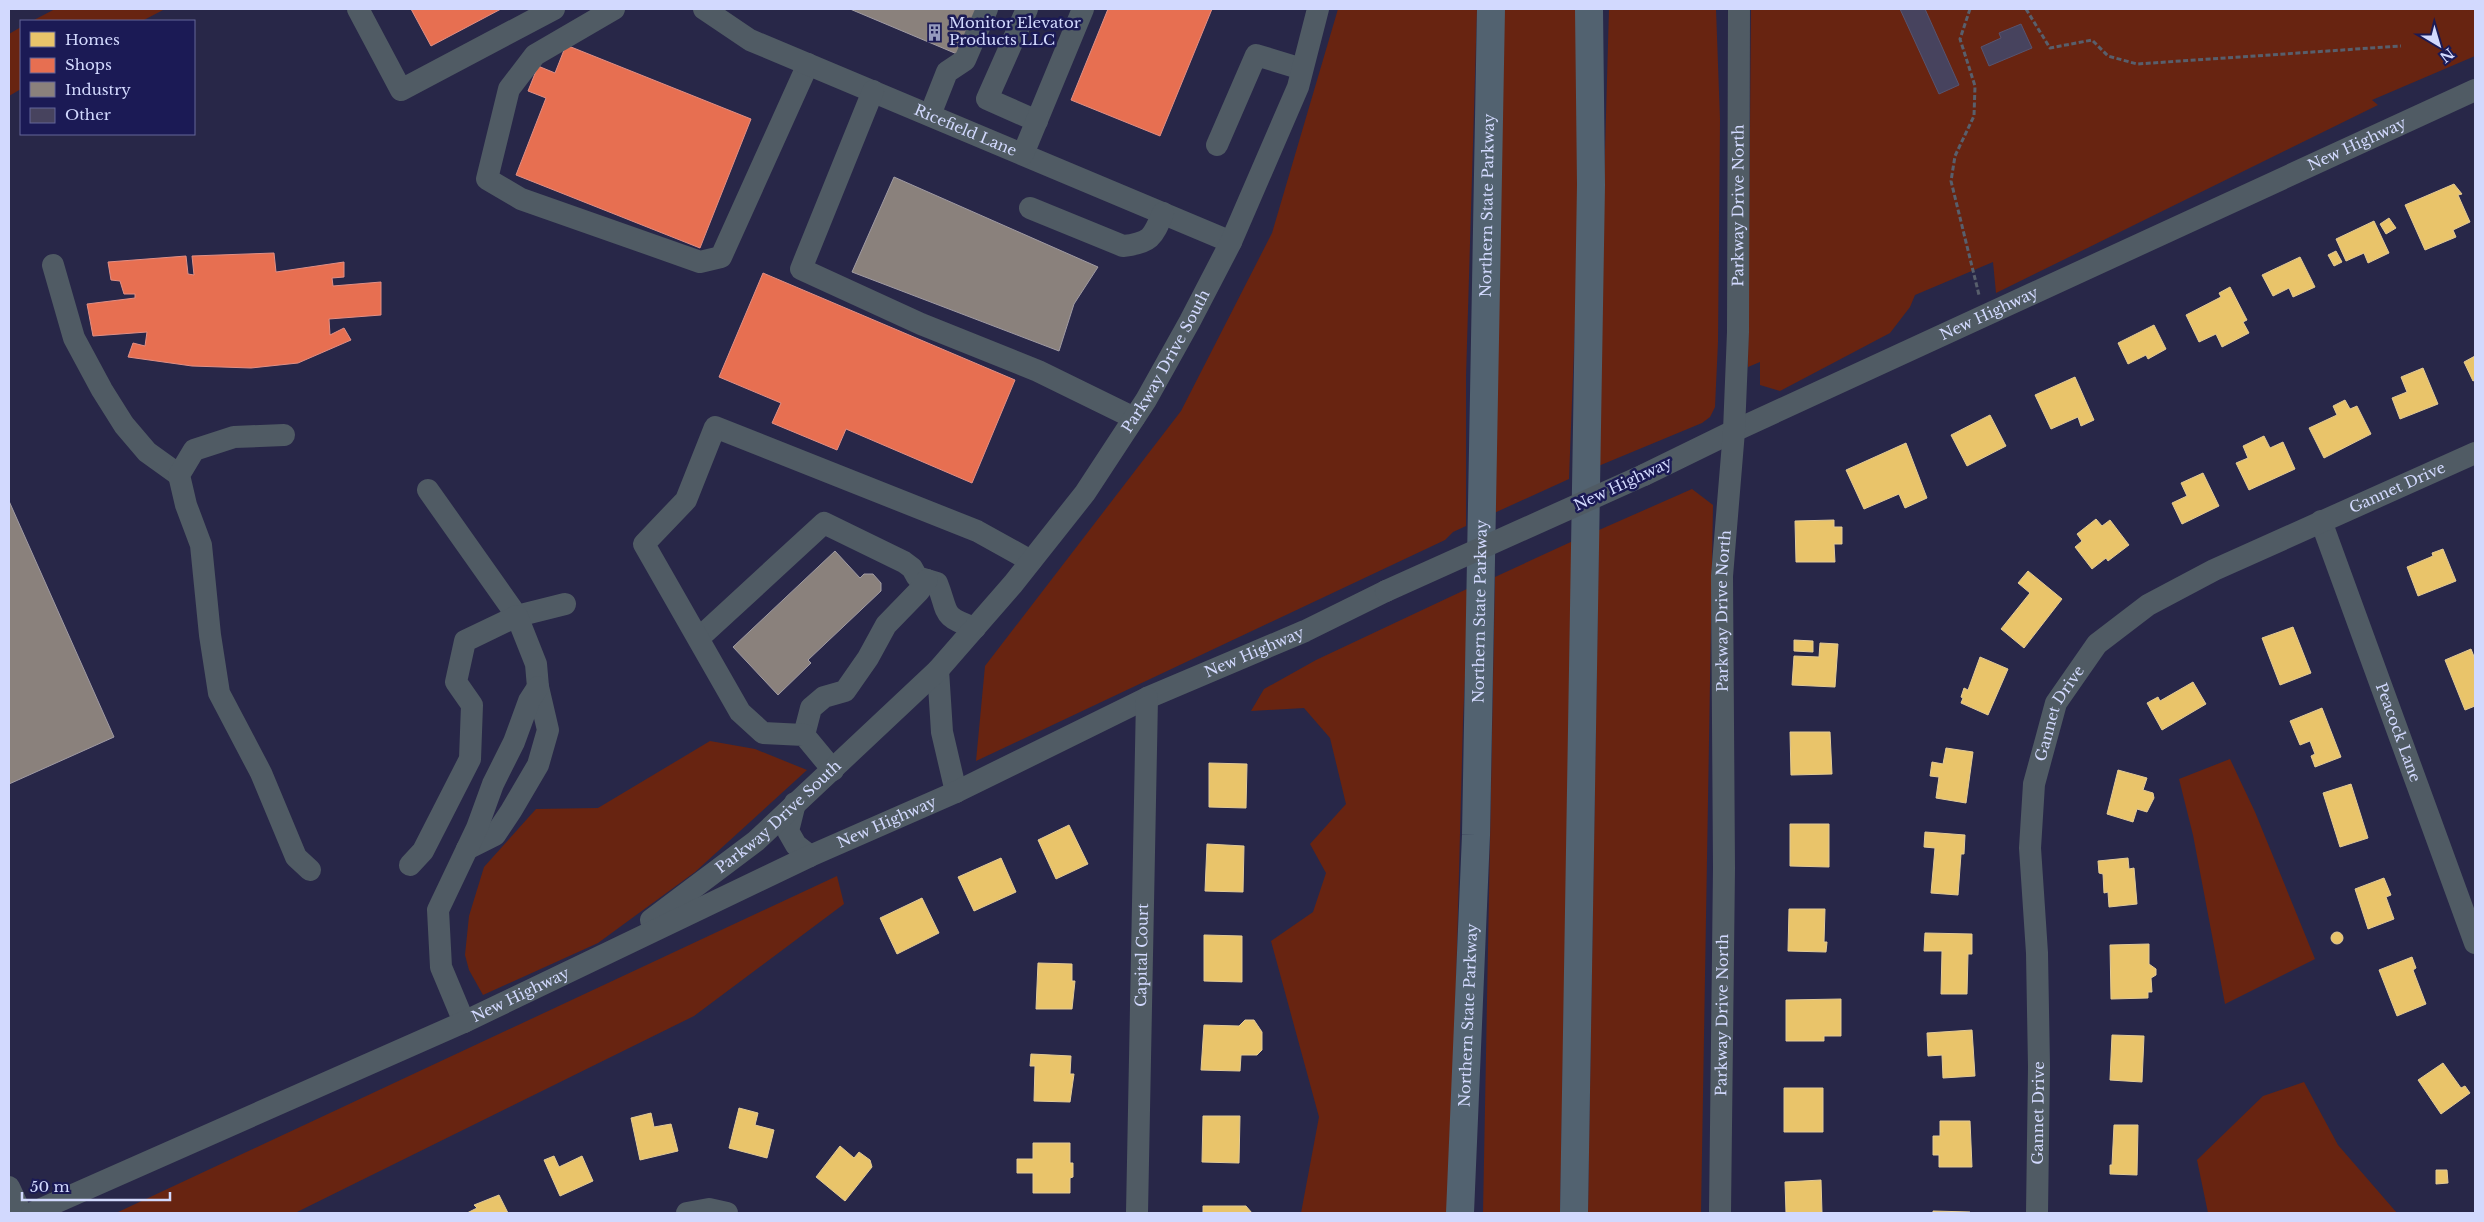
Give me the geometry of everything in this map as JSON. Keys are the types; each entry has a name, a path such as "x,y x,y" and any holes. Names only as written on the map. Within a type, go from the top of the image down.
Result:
{"highway":[{"name":"Northern State Parkway","path":"1460,1213 1476,835 1490,9"},
{"path":"1574,1213 1591,185 1589,9"}],"street":[{"path":"358,9 401,90 554,9"},
{"path":"614,9 535,55 509,89 487,179 521,199 700,262 721,257 808,64"},
{"path":"930,115 947,72 965,60 987,9"},
{"path":"1027,9 987,99 1037,121"},
{"path":"1023,154 1083,9"},
{"name":"Parkway Drive South","path":"609,951 756,841 795,802 833,770 938,670 976,628 1085,493 1134,418 1190,321 1231,242 1298,87 1318,9"},
{"name":"Parkway Drive North","path":"1720,1213 1724,868 1722,576 1734,431 1738,332 1739,9"},
{"name":"Ricefield Lane","path":"710,10 750,40 1231,242"},
{"path":"1217,145 1256,55 1302,69"},
{"name":"New Highway","path":"32,1213 464,1022 810,856 956,792 1146,698 1305,631 1386,591 1644,475 1984,315 2475,90"},
{"path":"873,91 801,269 921,324 1038,371 1134,418"},
{"path":"1030,208 1123,246 1140,244 1153,236 1164,213"},
{"path":"52,265 74,338 102,390 124,426 147,452 179,475 186,505 201,545 210,636 219,693 261,773 296,857 310,870"},
{"path":"833,770 804,735 763,733 740,712 644,544 686,500 715,427 977,531 1031,561"},
{"path":"179,475 194,450 234,437 284,435"},
{"name":"Gannet Drive","path":"2037,1213 2039,1057 2037,952 2030,848 2034,784 2056,703 2097,644 2148,605 2214,570 2475,452"},
{"path":"428,490 517,616 536,664 538,687 548,730 538,765 495,835 467,849"},
{"name":"Peacock Lane","path":"2322,521 2475,943"},
{"path":"699,638 824,524 904,562 912,568 917,577 938,582 948,615 956,622 976,628"},
{"path":"804,735 811,708 824,697 845,691 868,658 886,625 927,580"},
{"path":"410,864 424,851 470,759 472,705 456,682 465,641 517,616 565,604"},
{"path":"938,670 942,732 956,792"},
{"path":"464,1022 441,967 438,910 477,828 493,784 514,742 529,701 538,687"},
{"name":"Capital Court","path":"1137,1213 1146,698"},
{"path":"795,802 788,831 796,845 810,856"},
{"path":"9,1186 21,1213"},
{"path":"687,1213 709,1210 727,1213"}],"path":[{"path":"1970,9 1960,39 1975,86 1974,116 1954,156 1950,182 1984,315"},
{"path":"2026,9 2050,48 2092,40 2108,56 2137,64 2401,46"}],"shaded area":[{"path":"55,9 165,9 144,20 34,20"},
{"path":"1338,9 1477,9 1466,377 1466,526 1453,532 1445,540 976,761 985,666 1181,411 1272,233"},
{"path":"1502,9 1580,9 1580,192 1569,479 1492,514"},
{"path":"1609,9 1716,9 1720,120 1718,342 1715,407 1710,417 1702,423 1596,467"},
{"path":"1751,9 2475,9 2475,56 2372,100 2378,105 1996,293 1993,262 1915,295 1910,307 1890,333 1780,391 1760,385 1760,362 1748,367"},
{"path":"20,28 20,90 9,96 9,34"},
{"path":"1692,489 1713,505 1701,1213 1588,1213 1599,530"},
{"path":"1573,541 1560,1213 1483,1213 1495,577"},
{"path":"1469,588 1463,720 1450,1213 1301,1213 1319,1117 1271,941 1313,912 1326,873 1310,844 1346,804 1330,738 1304,708 1251,711 1264,689 1316,660"},
{"path":"710,741 755,749 807,770 695,872 598,943 483,995 469,970 465,955 469,916 484,867 536,809 598,808"},
{"path":"2230,759 2255,812 2315,959 2225,1004 2193,835 2179,779"},
{"path":"837,876 844,904 694,1016 295,1213 116,1213"},
{"path":"2304,1082 2338,1145 2397,1213 2208,1213 2197,1160 2263,1096"}],"building: Homes":[{"path":"2454,184 2462,194 2458,195 2470,222 2453,230 2456,237 2425,250 2405,205"},
{"path":"2389,218 2396,228 2386,234 2380,224"},
{"path":"2374,221 2389,253 2368,263 2364,253 2346,261 2336,239"},
{"path":"2336,251 2342,262 2334,266 2328,255"},
{"path":"2300,257 2315,287 2293,297 2289,288 2273,296 2262,275"},
{"path":"2230,287 2247,320 2243,322 2249,333 2222,347 2216,334 2199,342 2186,315 2221,297 2219,293"},
{"path":"2154,325 2166,349 2148,359 2146,355 2128,364 2118,343"},
{"path":"2475,356 2475,380 2473,381 2464,362"},
{"path":"2423,368 2438,404 2400,419 2392,398 2407,392 2401,377"},
{"path":"2075,377 2094,420 2081,426 2078,417 2051,429 2035,395"},
{"path":"2345,400 2350,409 2357,406 2371,434 2324,458 2309,428 2337,415 2333,406"},
{"path":"1990,415 2006,446 1967,466 1951,435"},
{"path":"2264,436 2270,448 2283,442 2295,469 2249,490 2236,463 2248,458 2243,446"},
{"path":"1906,443 1927,498 1905,508 1899,494 1864,509 1846,470"},
{"path":"2203,473 2219,506 2182,524 2172,503 2187,496 2181,483"},
{"path":"2096,519 2102,526 2110,520 2129,545 2108,561 2106,558 2092,569 2075,547 2082,541 2077,534"},
{"path":"1834,520 1834,527 1842,527 1842,544 1834,544 1835,562 1796,562 1795,521"},
{"path":"2443,549 2456,581 2418,596 2407,567 2433,556 2432,553"},
{"path":"2028,571 2062,599 2024,648 2001,629 2030,593 2018,583"},
{"path":"2293,627 2311,673 2280,685 2262,638"},
{"path":"1794,640 1813,641 1813,652 1794,651"},
{"path":"1820,643 1838,644 1835,687 1792,685 1794,656 1819,657"},
{"path":"2471,649 2475,659 2475,706 2465,710 2445,660"},
{"path":"1980,657 2008,669 1988,715 1961,703 1964,688 1968,690"},
{"path":"2193,682 2206,704 2162,730 2147,703 2158,697 2160,701"},
{"path":"2322,708 2341,757 2315,767 2311,756 2315,754 2310,741 2300,745 2290,721"},
{"path":"1790,732 1830,732 1832,774 1791,775"},
{"path":"1946,748 1973,752 1966,803 1936,798 1939,777 1930,776 1932,762 1943,764"},
{"path":"1209,763 1247,764 1246,808 1209,807"},
{"path":"2118,770 2147,778 2143,790 2153,793 2154,798 2147,812 2137,809 2133,822 2107,814"},
{"path":"2351,784 2368,838 2340,847 2323,793"},
{"path":"1790,824 1829,824 1829,867 1790,866"},
{"path":"1069,825 1088,864 1056,879 1038,840"},
{"path":"1925,832 1965,835 1964,854 1961,854 1958,895 1931,893 1935,848 1924,847"},
{"path":"1207,844 1244,846 1243,892 1205,891"},
{"path":"1001,858 1016,892 974,911 958,877"},
{"path":"2128,858 2129,869 2134,868 2137,904 2109,907 2108,892 2104,893 2103,874 2099,873 2098,861"},
{"path":"2384,878 2391,895 2386,897 2394,919 2368,929 2355,889"},
{"path":"922,898 939,933 897,954 880,918"},
{"path":"1789,909 1825,909 1824,942 1827,942 1826,952 1788,951"},
{"path":"2337,932 2343,938 2337,944 2331,938"},
{"path":"1925,933 1972,934 1972,954 1968,954 1967,994 1941,994 1942,951 1924,951"},
{"path":"1204,935 1242,936 1242,982 1204,981"},
{"path":"2149,944 2149,964 2156,969 2156,975 2151,978 2152,992 2148,992 2148,998 2111,999 2110,945"},
{"path":"2412,957 2416,968 2413,970 2426,1004 2397,1016 2379,970"},
{"path":"1038,963 1072,964 1072,981 1075,981 1072,1009 1036,1009"},
{"path":"1841,999 1841,1036 1824,1036 1824,1041 1786,1041 1786,1000"},
{"path":"1245,1020 1254,1020 1262,1032 1262,1050 1257,1055 1241,1055 1240,1071 1201,1070 1204,1025 1239,1026"},
{"path":"1972,1030 1975,1076 1943,1078 1942,1055 1928,1056 1927,1033"},
{"path":"2112,1035 2144,1036 2142,1082 2110,1080"},
{"path":"1031,1054 1071,1056 1070,1074 1074,1074 1070,1102 1034,1101 1035,1066 1030,1066"},
{"path":"2443,1063 2461,1088 2465,1086 2470,1093 2441,1114 2418,1080"},
{"path":"1784,1088 1823,1088 1823,1132 1784,1132"},
{"path":"739,1108 758,1113 755,1125 774,1130 767,1158 729,1148"},
{"path":"651,1113 654,1127 671,1124 678,1151 640,1160 631,1118"},
{"path":"1203,1116 1240,1116 1239,1163 1202,1162"},
{"path":"1940,1121 1970,1121 1972,1167 1939,1167 1939,1155 1933,1155 1933,1136 1940,1136"},
{"path":"2114,1125 2138,1125 2137,1175 2110,1174"},
{"path":"1033,1143 1070,1143 1070,1163 1073,1163 1073,1177 1070,1178 1070,1193 1033,1193 1033,1173 1017,1173 1017,1159 1033,1159"},
{"path":"840,1146 854,1158 859,1152 870,1160 872,1167 845,1201 816,1177"},
{"path":"554,1156 559,1167 582,1156 593,1181 560,1196 544,1160"},
{"path":"2436,1170 2447,1170 2448,1183 2436,1184"},
{"path":"1821,1180 1822,1213 1786,1213 1785,1182"},
{"path":"499,1195 508,1213 467,1213 477,1208 474,1205"},
{"path":"1203,1206 1246,1206 1252,1213 1203,1213"},
{"path":"1933,1211 1970,1212 1970,1213 1933,1213"}],"building: Shops":[{"path":"411,9 501,9 431,46"},
{"path":"1108,9 1212,9 1160,136 1071,100"},
{"path":"566,45 751,119 700,248 516,175 546,98 528,91 538,66 555,73"},
{"path":"274,253 276,272 344,262 344,277 332,278 333,286 381,282 381,315 329,319 330,335 344,328 351,340 298,363 251,368 192,366 128,357 133,343 145,346 147,332 93,336 87,304 135,298 135,294 124,294 120,281 111,280 108,262 186,256 188,274 194,275 192,256"},
{"path":"763,273 1015,380 972,483 846,429 837,450 772,423 781,403 719,377"}],"building: Industry":[{"name":"Monitor Elevator Products LLC","path":"850,9 976,9 957,54"},
{"path":"894,177 1098,267 1074,304 1059,351 852,272"},
{"path":"9,501 114,737 9,784"},
{"path":"835,551 860,578 864,574 873,574 881,583 881,591 808,660 811,663 778,695 733,647"}],"building: Other":[{"path":"1900,9 1925,9 1959,85 1939,94"},
{"path":"2021,24 2032,48 1989,66 1981,47 2001,38 1999,33"}],"place":[{"name":"Monitor Elevator Products LLC","path":"935,32"}]}
